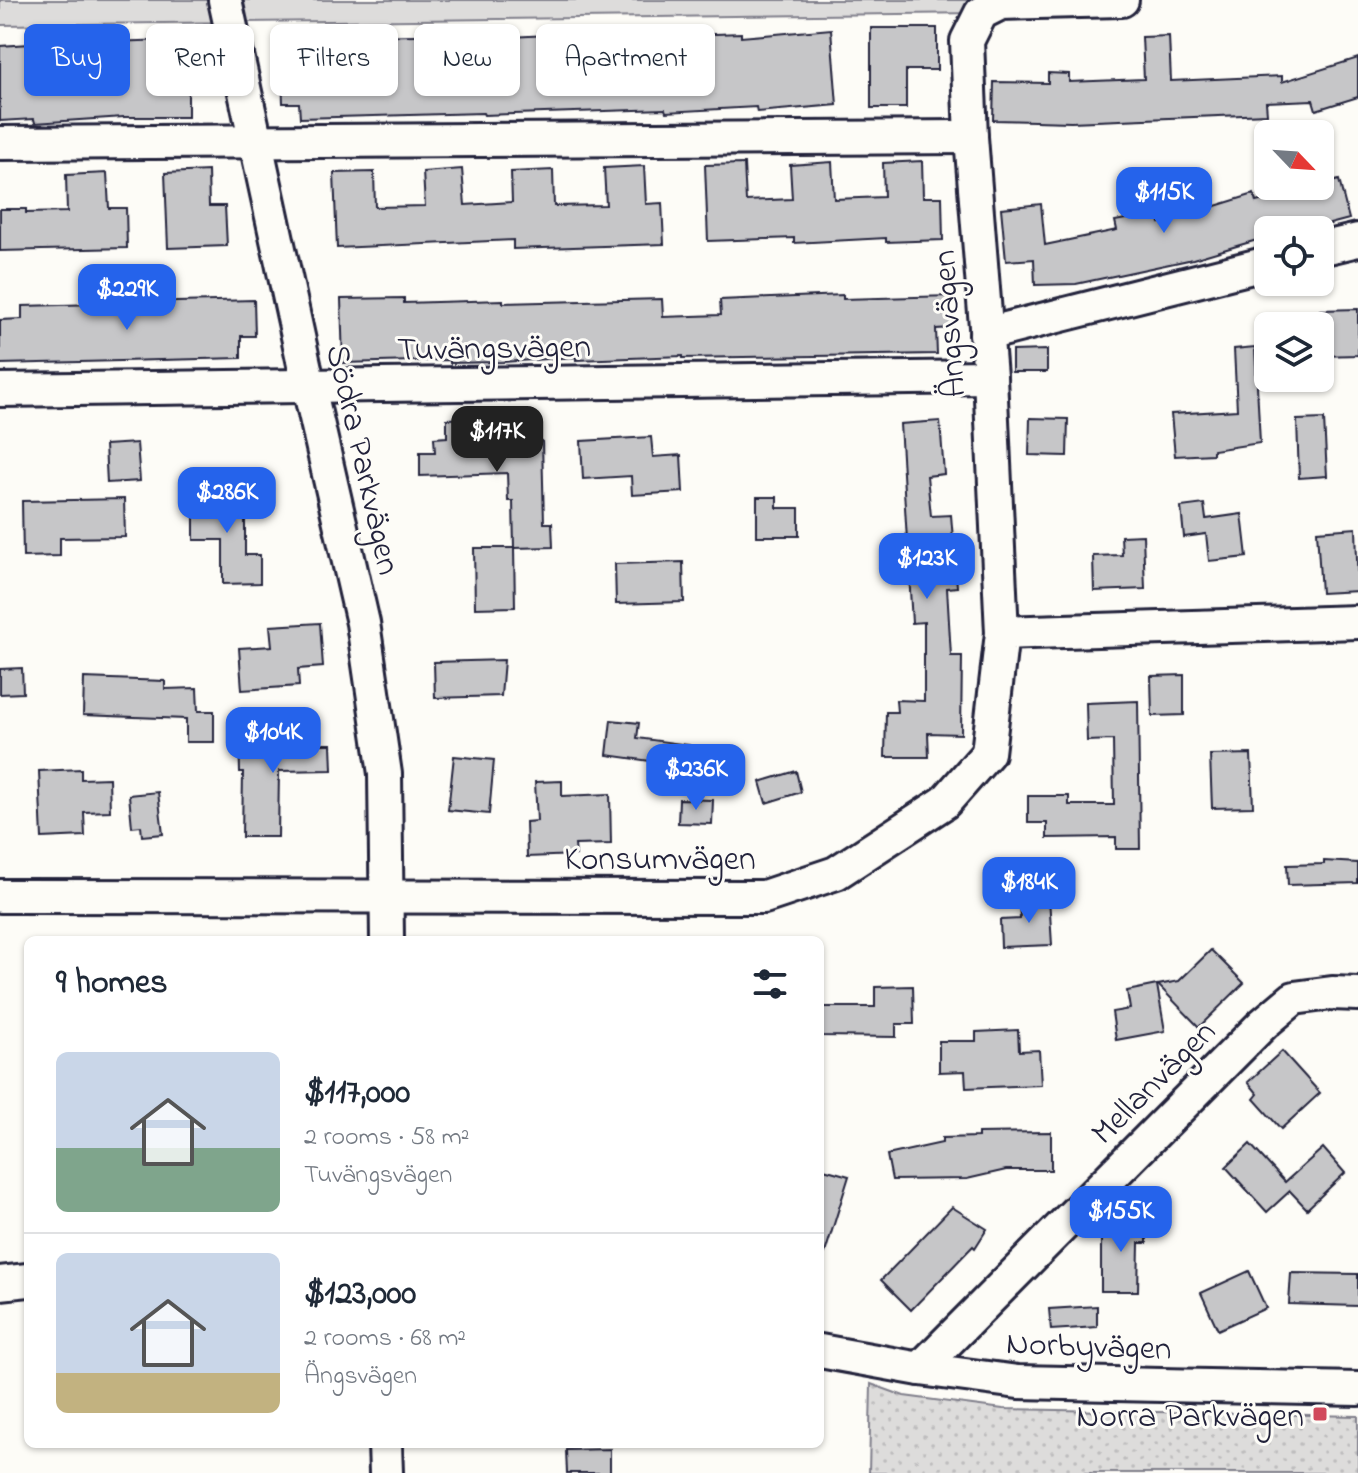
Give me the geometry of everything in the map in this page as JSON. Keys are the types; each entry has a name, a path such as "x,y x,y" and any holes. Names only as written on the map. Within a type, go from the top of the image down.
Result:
{"street":[{"name":"Södra Parkvägen","path":"225,0 363,623 385,774 387,936"},
{"name":"Ängsvägen","path":"1002,633 990,377 971,137 967,41 981,13 1001,3 1122,0"},
{"path":"0,143 971,137"},
{"path":"1334,246 1358,240"},
{"path":"986,334 1254,267"},
{"name":"Tuvängsvägen","path":"0,390 990,377"},
{"path":"1002,633 1358,622"},
{"name":"Konsumvägen","path":"0,896 764,897 836,873 945,802 988,753 1002,633"},
{"name":"Mellanvägen","path":"920,1369 1263,1024 1294,998 1332,993 1358,994"},
{"path":"0,1283 24,1280"},
{"name":"Norbyvägen","path":"824,1352 1018,1382 1358,1389"},
{"path":"385,1448 386,1473"}],"shaded area":[{"path":"0,0 1122,0 981,13 0,25"},
{"path":"871,1384 904,1396 1003,1409 1358,1416 1358,1473 869,1473"}],"building":[{"path":"871,28 937,28 937,70 906,70 906,108 871,108"},
{"path":"831,29 837,105 757,112 756,107 666,112 665,109 300,118 299,103 283,103 283,96 398,96 398,35 414,35 414,96 520,96 520,36 536,36 536,96 715,96 715,34 741,33 741,37"},
{"path":"1169,36 1171,81 1282,76 1282,82 1358,58 1358,97 1316,110 1313,100 1266,102 1267,114 1071,122 993,120 994,82 1048,83 1048,73 1069,74 1069,82 1144,79 1142,37"},
{"path":"130,41 146,41 146,96 188,96 188,117 124,117 35,123 34,119 0,121 0,46 24,44 24,96 130,96"},
{"path":"922,161 923,197 942,197 943,240 886,242 886,238 794,243 794,238 708,241 705,165 744,164 746,201 792,199 790,165 832,162 834,199 884,197 883,163"},
{"path":"644,166 646,204 662,203 664,244 513,249 513,240 337,248 334,173 374,172 375,207 425,206 423,172 462,169 465,205 512,202 511,172 553,170 554,206 606,205 604,168"},
{"path":"208,171 209,206 225,206 227,246 168,248 165,173"},
{"path":"107,173 109,208 126,208 127,248 0,251 0,209 26,209 26,213 67,212 66,175"},
{"path":"1339,180 1349,219 1334,223 1334,216 1254,216 1254,241 1193,259 1076,284 1035,285 1034,259 1006,261 1001,208 1041,204 1045,245 1117,230 1115,221 1158,213 1160,223 1254,194 1256,202 1334,200 1334,181"},
{"path":"843,295 843,299 951,296 953,328 936,329 937,354 576,360 576,357 503,362 343,363 341,299 404,298 404,303 503,300 503,303 662,299 663,317 721,315 720,300"},
{"path":"254,300 255,336 241,336 241,358 0,364 0,320 22,319 22,306"},
{"path":"1358,309 1358,355 1334,356 1334,312 1320,310"},
{"path":"1254,347 1254,392 1257,392 1260,443 1213,450 1213,454 1175,456 1171,414 1237,410 1234,349"},
{"path":"1047,350 1047,372 1012,372 1012,351"},
{"path":"471,418 472,426 490,425 491,442 542,441 544,523 552,523 553,547 514,548 513,501 508,501 507,473 420,476 420,452 435,452 434,438 447,437 447,419"},
{"path":"1030,418 1068,419 1067,456 1029,455"},
{"path":"1324,419 1327,476 1299,478 1297,420"},
{"path":"940,421 944,474 927,476 931,516 951,515 957,587 947,588 951,656 962,656 961,734 928,733 929,757 885,757 886,712 897,712 896,700 924,701 924,622 912,623 900,424"},
{"path":"651,437 653,457 681,455 683,492 632,495 631,476 583,479 581,441"},
{"path":"137,443 140,481 107,483 105,445"},
{"path":"194,495 245,495 245,555 260,555 260,583 223,584 223,540 194,540"},
{"path":"757,497 777,497 777,508 799,508 799,536 757,536"},
{"path":"124,499 125,537 60,538 60,556 23,557 22,501"},
{"path":"1204,504 1206,519 1242,514 1247,557 1209,561 1206,534 1184,537 1181,507"},
{"path":"1356,528 1358,591 1321,593 1317,531"},
{"path":"1143,535 1145,589 1094,591 1093,556 1122,555 1121,536"},
{"path":"474,548 514,548 515,607 475,608"},
{"path":"683,562 684,602 616,604 615,564"},
{"path":"320,623 323,667 298,669 299,686 242,690 239,648 272,646 270,626"},
{"path":"504,660 501,696 435,698 434,662"},
{"path":"22,668 23,693 0,694 0,669"},
{"path":"1184,675 1184,715 1152,716 1151,676"},
{"path":"84,678 165,681 165,689 197,688 198,711 214,711 214,742 186,742 186,719 83,715"},
{"path":"1138,701 1140,849 1116,849 1116,837 1047,838 1047,823 1028,823 1028,796 1069,796 1069,805 1114,805 1113,740 1087,741 1086,703"},
{"path":"611,720 639,723 637,738 689,745 686,766 607,755"},
{"path":"301,732 302,744 331,744 332,770 279,771 278,837 242,837 243,772 240,772 239,734"},
{"path":"1251,754 1253,807 1212,808 1210,755"},
{"path":"454,756 494,760 489,814 448,810"},
{"path":"81,769 81,779 109,778 110,811 84,812 85,836 42,838 39,771"},
{"path":"796,771 801,792 766,803 760,782"},
{"path":"562,781 562,796 610,794 611,844 575,845 576,855 527,857 526,822 537,821 535,782"},
{"path":"158,792 163,834 142,836 141,826 132,827 129,795"},
{"path":"679,799 713,800 712,824 678,823"},
{"path":"1324,861 1358,863 1358,883 1288,885 1287,865 1324,864"},
{"path":"1049,897 1052,945 1001,947 1000,920 1020,919 1019,898"},
{"path":"1211,950 1244,983 1199,1027 1158,985 1179,981"},
{"path":"1157,985 1165,1031 1116,1040 1112,1012 1130,1009 1127,991"},
{"path":"913,986 914,1024 896,1024 896,1037 824,1036 824,1007 875,1007 875,987"},
{"path":"1018,1030 1019,1051 1039,1050 1041,1085 966,1088 965,1071 939,1072 939,1041 976,1041 976,1032"},
{"path":"1282,1051 1320,1093 1281,1129 1254,1099 1258,1094 1248,1082"},
{"path":"1051,1132 1051,1170 1006,1170 967,1179 892,1180 887,1155 942,1143 942,1138 978,1137 978,1133"},
{"path":"1250,1144 1285,1182 1323,1148 1345,1173 1307,1209 1290,1191 1267,1212 1226,1167"},
{"path":"824,1169 849,1176 824,1253"},
{"path":"952,1207 987,1229 975,1248 973,1246 911,1310 881,1280"},
{"path":"1101,1220 1147,1220 1147,1243 1139,1243 1138,1291 1101,1291"},
{"path":"1249,1271 1266,1308 1218,1330 1201,1293"},
{"path":"1291,1273 1358,1274 1358,1306 1289,1304"},
{"path":"1097,1306 1097,1327 1051,1330 1049,1309"},
{"path":"610,1449 610,1473 567,1473 566,1450"}],"place":[{"name":"Norra Parkvägen","path":"1320,1414"}]}
